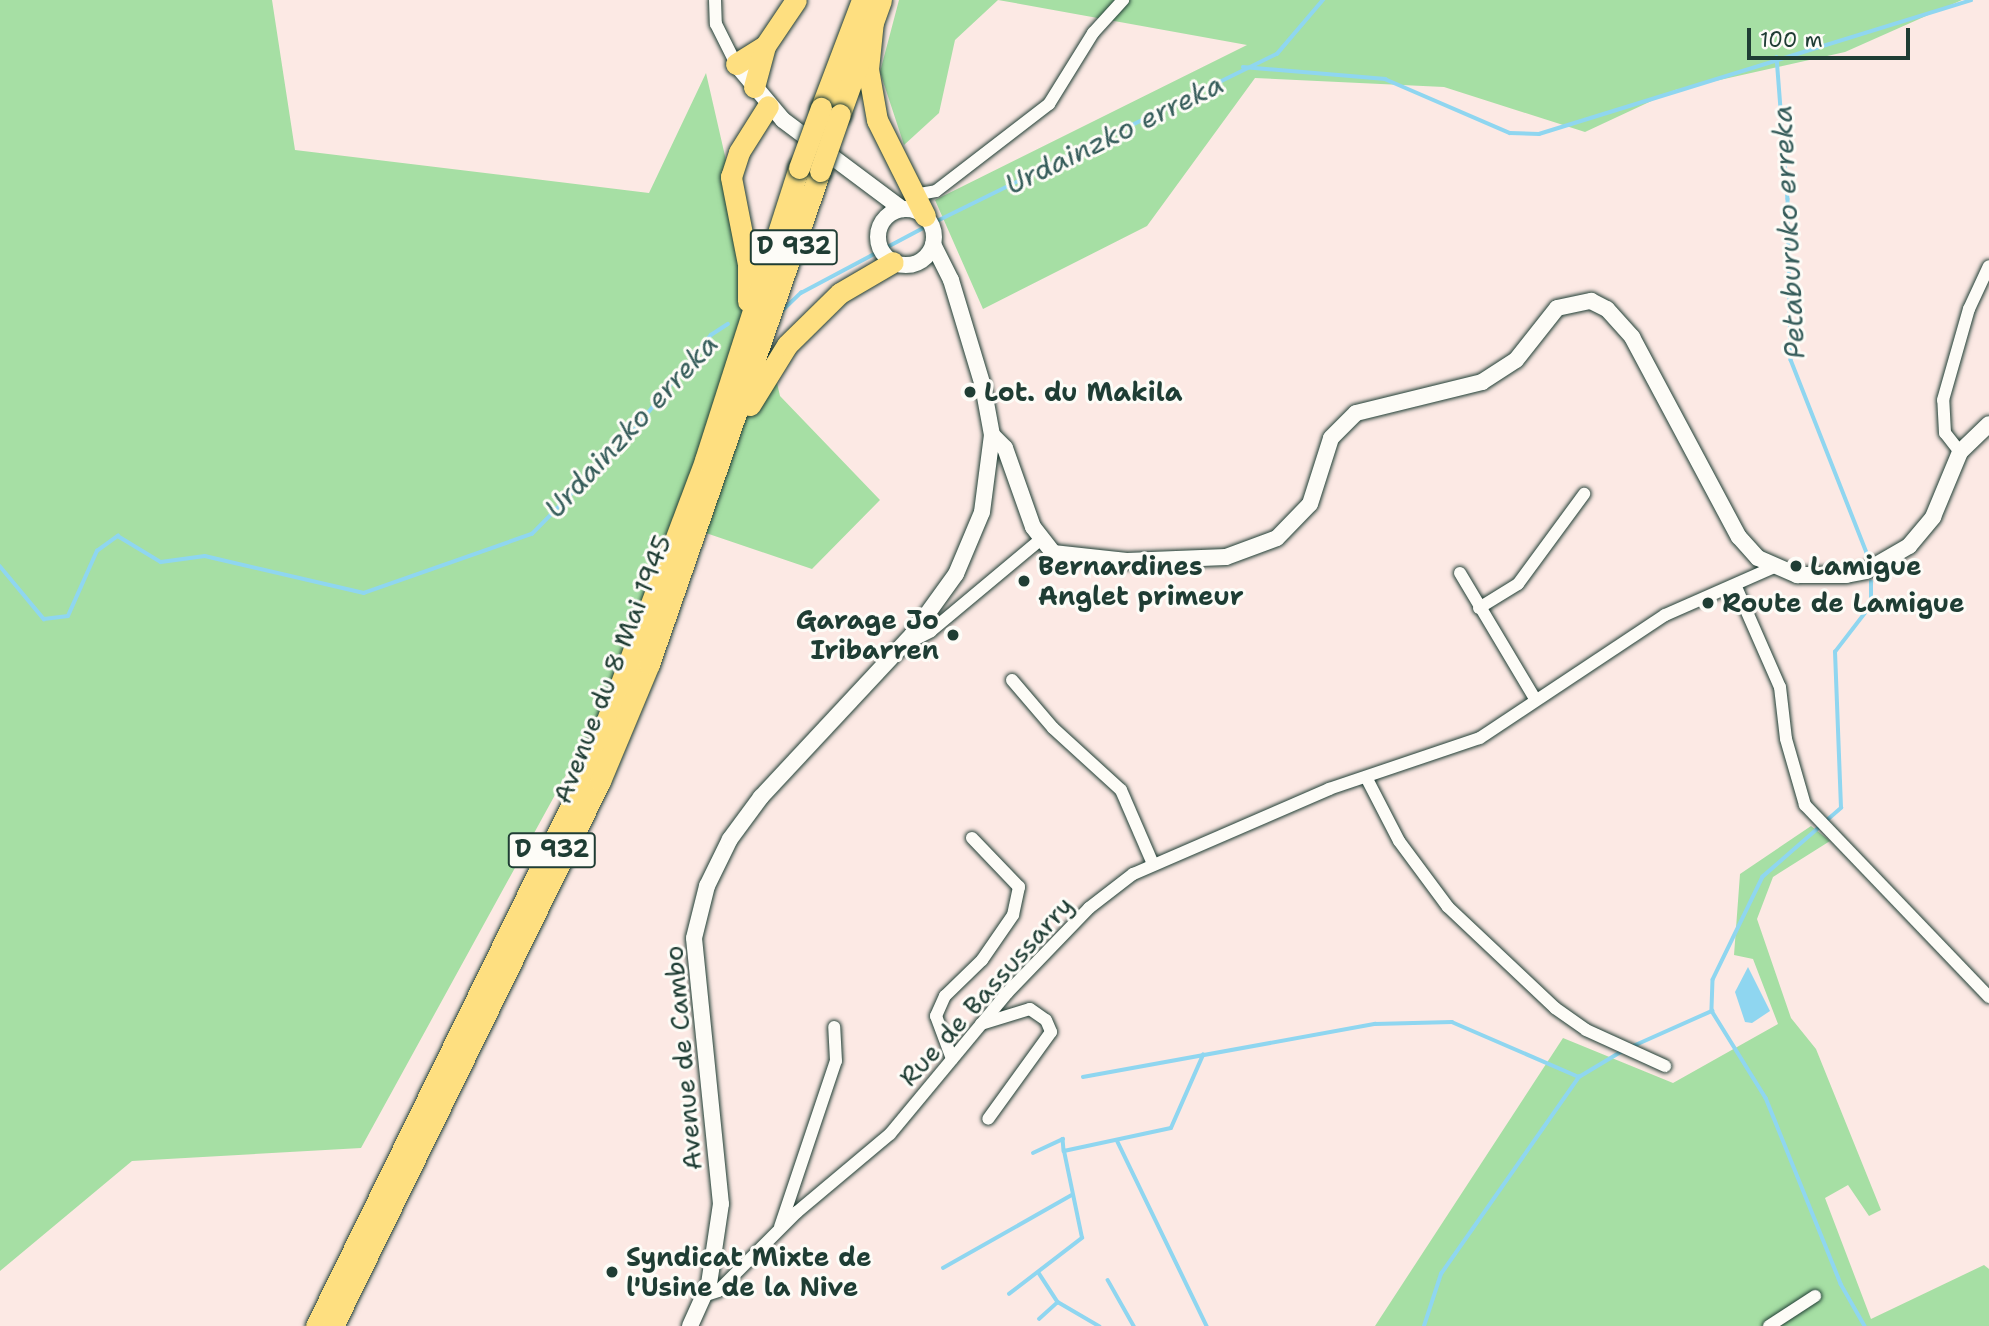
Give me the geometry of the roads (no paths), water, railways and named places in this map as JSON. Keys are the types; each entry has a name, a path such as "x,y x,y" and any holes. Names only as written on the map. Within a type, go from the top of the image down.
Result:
{"highway":[{"path":"754,87 765,46 796,0"},
{"name":"D 932","path":"758,320 831,111 862,0"},
{"name":"D 932","path":"831,111 881,0"},
{"path":"873,21 870,90 877,120 908,202 930,228"},
{"path":"736,64 765,46"},
{"path":"758,320 731,177 739,152 768,106"},
{"path":"722,460 787,345 885,254"},
{"name":"Avenue du 8 Mai 1945","path":"316,1326 587,773 653,604 738,352 758,320"},
{"name":"Avenue du 8 Mai 1945","path":"333,1326 587,811 649,664 722,460 758,320"}],"street":[{"path":"715,0 716,24 736,64 768,106 876,189 908,202"},
{"path":"885,217 908,202 936,191 1049,104 1093,33 1124,0"},
{"path":"876,189 885,217 885,254 921,261 951,280"},
{"path":"921,261 930,228"},
{"name":"Avenue de Cambo","path":"690,1326 706,1295 721,1204 694,938 707,886 730,839 761,797 906,645 956,574 982,512 992,435 984,386 951,280 930,228"},
{"path":"1960,452 1945,433 1943,400 1969,309 1989,266"},
{"path":"992,435 1005,448 1041,539 1053,553 1127,561 1226,557 1277,538 1310,504 1331,438 1356,413 1482,382 1516,360 1557,307 1591,301 1624,326 1739,537 1772,568 1797,575 1846,575 1890,560 1933,517 1960,452 1989,424"},
{"path":"1479,608 1518,584 1584,494"},
{"name":"Avenue de Cambo","path":"906,645 931,631 1041,539"},
{"path":"1460,573 1535,699 1665,615 1736,587 1772,568"},
{"path":"1736,587 1780,687 1786,739 1805,805 1989,997"},
{"path":"1012,680 1053,728 1121,790 1153,864"},
{"name":"Rue de Bassussarry","path":"706,1295 727,1283 779,1229 890,1134 981,1025 1089,908 1153,864 1367,777 1480,738 1535,699"},
{"path":"1367,777 1399,841 1448,907 1555,1008 1586,1030 1665,1066"},
{"path":"952,1059 936,1016 945,996 982,960 1013,915 1019,887 972,838"},
{"path":"981,1025 1030,1009 1046,1020 1051,1032 988,1119"},
{"path":"779,1229 836,1061 835,1027"},
{"path":"1769,1326 1815,1296"}],"water":[{"path":"1748,967 1770,1011 1752,1023 1745,1022 1735,992"}],"waterway":[{"name":"Urdainzko erreka","path":"781,312 801,293 929,225 1277,54 1323,0"},
{"path":"1243,67 1385,79 1510,133 1539,134 1971,0"},
{"name":"Petaburuko erreka","path":"1777,57 1788,199 1791,360 1870,561"},
{"name":"Urdainzko erreka","path":"0,566 44,619 68,616 97,551 118,536 161,562 205,556 364,593 532,534 634,430 711,335 728,324"},
{"name":"Petaburuko erreka","path":"1826,821 1841,808 1835,652 1871,605 1871,582"},
{"name":"Petaburuko erreka","path":"1818,829 1763,877 1713,980 1712,1011 1766,1098 1841,1284 1865,1326"},
{"path":"1631,1047 1712,1011"},
{"path":"1083,1077 1375,1024 1452,1022 1579,1077"},
{"path":"1424,1326 1441,1274 1579,1077 1624,1050"},
{"path":"1009,1294 1082,1238 1064,1151 1171,1128 1203,1055"},
{"path":"1033,1153 1063,1139 1064,1151"},
{"path":"1117,1140 1207,1326"},
{"path":"943,1268 1072,1195"},
{"path":"1039,1273 1058,1302 1099,1326"},
{"path":"1108,1280 1134,1326"},
{"path":"1039,1319 1058,1302"}],"place":[{"name":"Lot. du Makila","path":"970,392"},
{"name":"Lamigue","path":"1796,566"},
{"name":"Bernardines Anglet primeur","path":"1024,581"},
{"name":"Route de Lamigue","path":"1708,603"},
{"name":"Garage Jo Iribarren","path":"953,635"},
{"name":"Syndicat Mixte de l'Usine de la Nive","path":"612,1272"}]}
